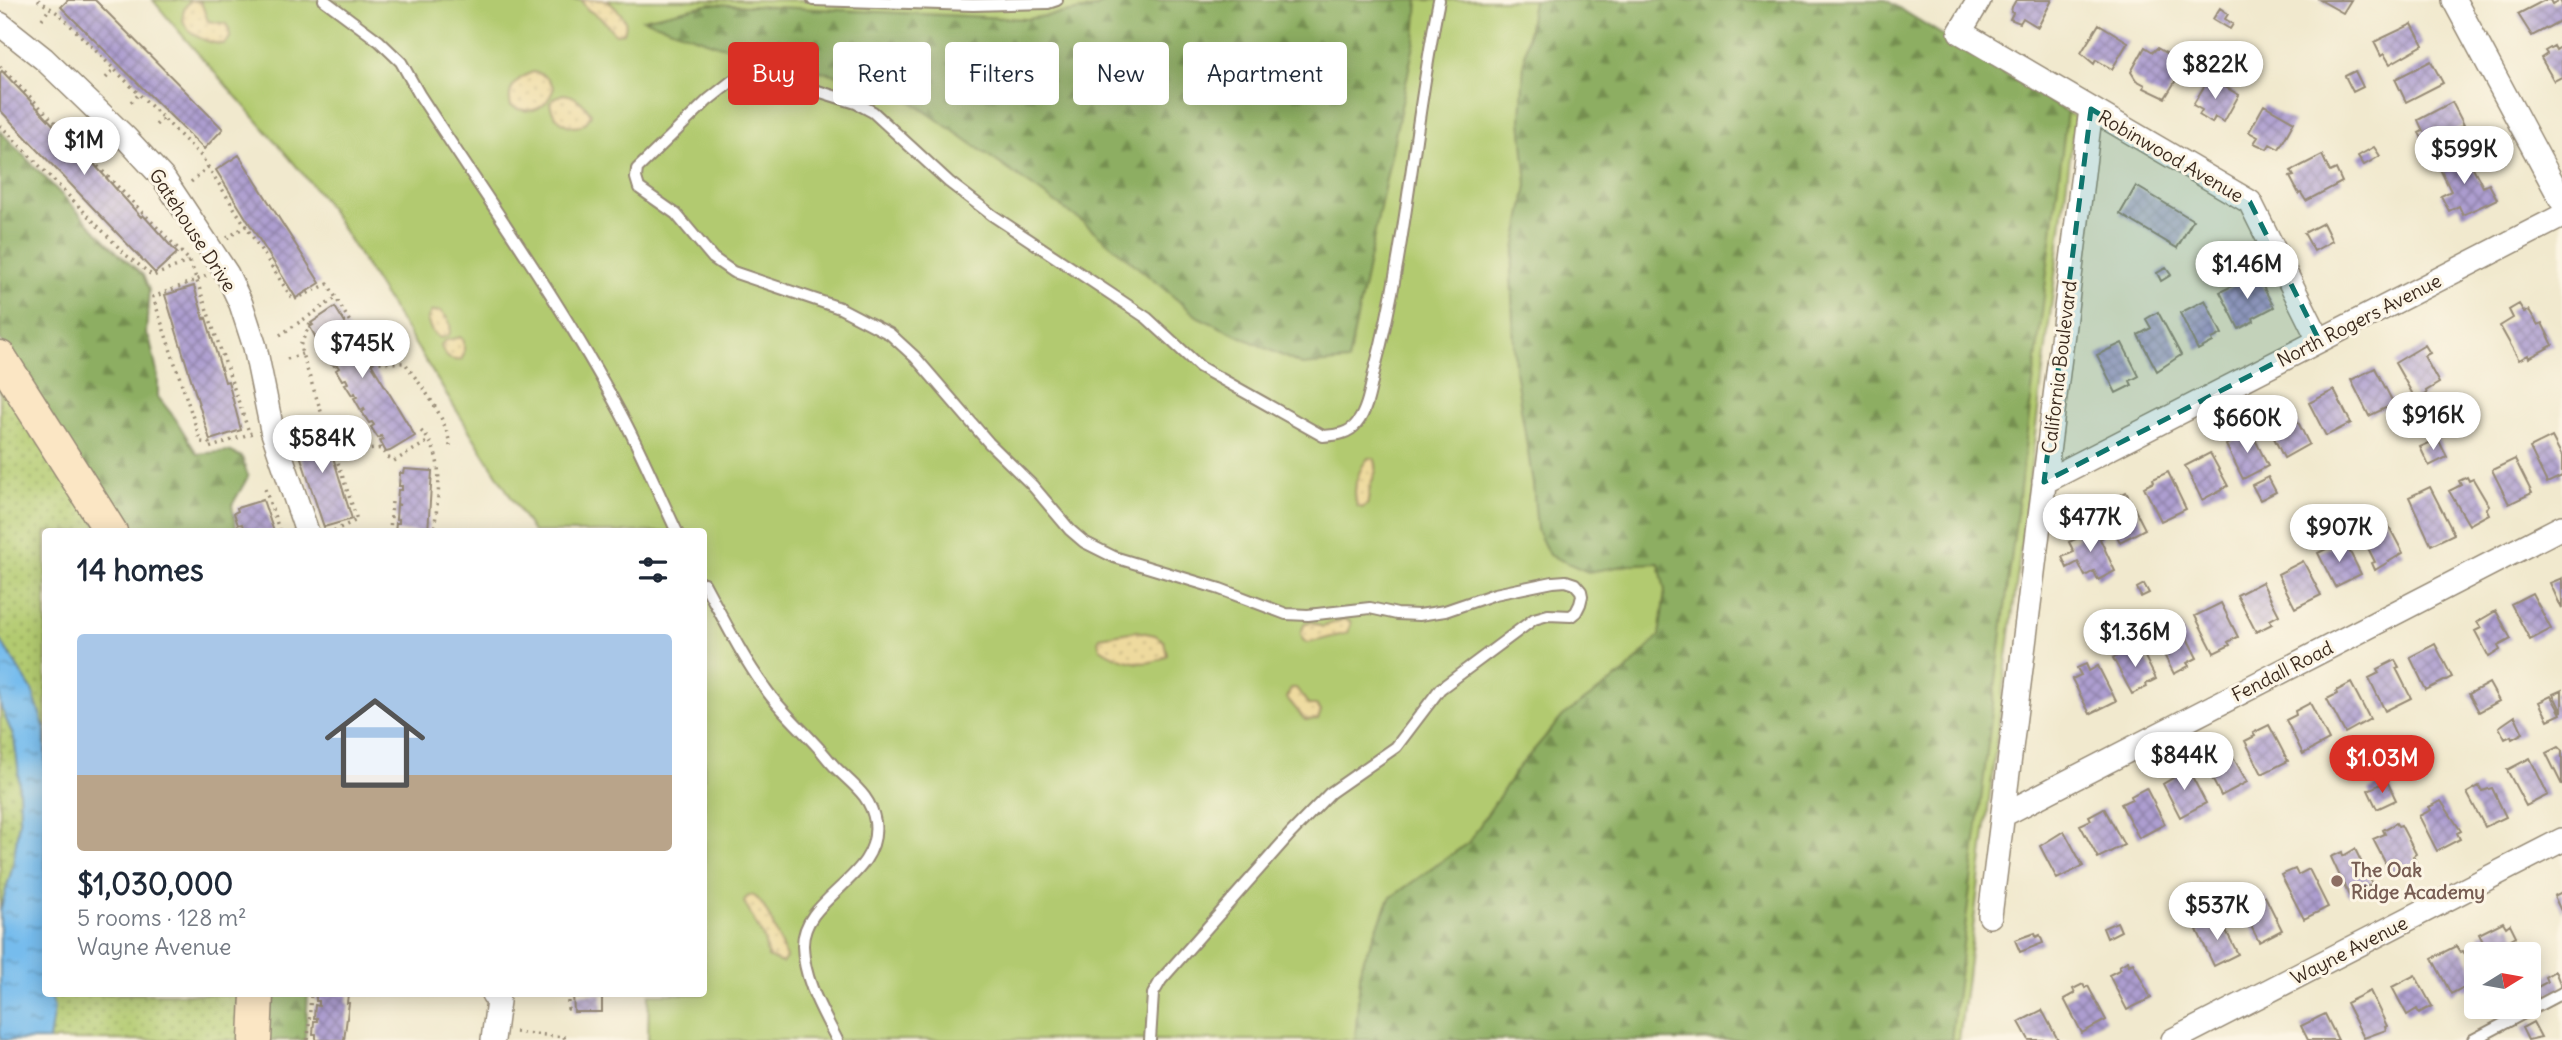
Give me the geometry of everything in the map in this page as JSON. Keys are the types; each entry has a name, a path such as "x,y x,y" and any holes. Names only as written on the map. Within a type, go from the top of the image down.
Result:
{"street":[{"name":"Robinwood Avenue","path":"1979,0 1960,32 2250,202 2319,340"},
{"path":"2454,0 2562,201"},
{"name":"Gatehouse Drive","path":"0,24 44,60 164,178 227,274 241,304 255,347 272,430 306,528"},
{"name":"California Boulevard","path":"1990,916 2091,109"},
{"name":"North Rogers Avenue","path":"2044,482 2562,216"},
{"path":"0,357 108,528"},
{"name":"Fendall Road","path":"2003,815 2562,527"},
{"name":"Wayne Avenue","path":"2173,1040 2208,1032 2562,840"},
{"path":"254,1040 257,997"},
{"path":"497,997 500,1035"}],"lane":[{"path":"324,0 379,41 401,62 419,94 551,294 590,360 621,414 675,528"},
{"path":"813,0 972,5 1048,3 1057,0"},
{"path":"1150,1040 1153,994 1161,980 1291,832 1330,793 1396,747 1440,689 1534,619 1548,615 1571,616 1576,612 1582,596 1581,591 1576,584 1566,581 1553,582 1495,594 1445,611 1419,615 1397,614 1370,608 1308,615 1286,614 1220,589 1114,557 1084,542 1070,530 1032,485 989,443 915,357 890,334 840,308 733,272 713,258 676,214 639,188 637,169 708,100 732,81 752,75 784,80 856,103 882,119 949,182 992,215 1147,318 1200,368 1324,436 1335,435 1346,432 1359,422 1383,338 1398,257 1422,87 1439,0"},
{"path":"707,589 734,640 765,689 836,768 855,784 872,809 875,823 870,853 856,873 820,908 808,924 803,943 812,990 837,1040"},
{"path":"2473,1040 2562,993"}],"path":[{"path":"38,0 59,14 201,156 293,300 328,284 373,362 405,363 441,417 448,432 450,446"},
{"path":"42,19 50,8"},
{"path":"0,66 190,261 249,434"},
{"path":"106,78 114,69"},
{"path":"131,102 139,94"},
{"path":"156,125 163,118"},
{"path":"0,125 126,255 153,276 201,255"},
{"path":"191,183 208,167"},
{"path":"218,244 246,226"},
{"path":"211,275 153,297 201,442 209,443 209,448 257,431"},
{"path":"280,335 336,298"},
{"path":"310,324 300,346 357,520 340,528"},
{"path":"287,359 302,354"},
{"path":"421,431 430,441 440,471 434,528"},
{"path":"336,454 381,448 387,457 394,461 430,441"},
{"path":"265,489 279,528"},
{"path":"390,528 392,501"},
{"path":"308,1040 311,997"},
{"path":"568,997 568,1009 572,1010"},
{"path":"500,1035 564,1037 565,1040"}],"highlighted area":[{"path":"2091,109 2250,202 2319,340 2044,482"}],"green space":[{"path":"153,0 1875,0 2075,117 1959,1040 648,1040 649,997 707,997 707,528 530,528 327,204"},
{"path":"1110,0 1418,0 1415,40 1348,361 1302,365 1198,317 1083,222 916,105 931,105 931,42 833,42 833,74 819,71 819,42 728,42 728,48 643,19 711,4 1027,19 1094,8"},
{"path":"1533,0 1886,0 2067,112 1951,1040 1355,1040 1361,965 1390,898 1468,843 1518,768 1563,716 1625,672 1659,636 1665,591 1659,563 1588,572 1549,555 1537,530 1533,484 1515,370 1511,272 1527,185 1521,120 1524,63"},
{"path":"0,131 117,252 143,275 149,290 146,334 150,340 158,377 158,397 175,418 197,454 229,451 242,457 248,477 232,505 236,528 121,528 0,339"},
{"path":"0,369 99,528 42,528 42,997 249,997 246,1040 0,1040"},
{"path":"267,997 308,997 305,1040 263,1040"}],"sand":[{"path":"191,0 201,2 208,21 226,24 230,38 224,44 206,40 190,31 183,17"},
{"path":"582,0 607,0 624,19 626,24 623,33 616,34 603,20 588,10"},
{"path":"533,72 543,75 550,82 554,88 551,95 537,109 525,110 511,106 510,94 514,85"},
{"path":"563,94 571,96 586,107 591,114 587,121 575,127 556,117 550,103"},
{"path":"440,311 450,328 449,335 440,338 432,332 427,320 431,312"},
{"path":"460,337 464,341 464,354 461,360 450,359 441,346 444,341"},
{"path":"1368,458 1374,458 1376,470 1367,505 1362,508 1357,506 1355,487 1358,475"},
{"path":"1344,619 1351,622 1348,633 1308,643 1303,640 1301,633 1305,623 1312,622 1322,627"},
{"path":"1136,631 1155,635 1164,641 1167,655 1159,660 1142,663 1116,657 1100,648 1100,637"},
{"path":"1291,688 1296,688 1309,705 1316,705 1321,711 1318,719 1305,720 1287,698"},
{"path":"752,895 762,905 772,923 786,958 782,963 768,957 764,939 744,902"}],"water":[{"path":"0,639 32,690 42,720 42,997 52,997 54,1009 49,1040 0,1040 0,911 13,865 20,813 14,738 0,705"}],"building":[{"path":"68,0 95,0 223,129 204,149 61,7"},
{"path":"2016,0 2052,0 2038,27 2023,18 2020,23 2010,19"},
{"path":"2320,0 2351,0 2343,13"},
{"path":"2545,0 2551,0 2553,4 2560,0 2562,20 2532,36 2518,14"},
{"path":"2220,8 2228,14 2225,19 2233,24 2230,29 2213,19"},
{"path":"2099,24 2128,42 2112,69 2096,60 2094,64 2081,53"},
{"path":"2412,24 2423,45 2390,64 2384,54 2381,56 2374,42"},
{"path":"2554,46 2556,50 2562,46 2562,77 2554,81 2541,58 2547,54 2545,51"},
{"path":"2145,47 2153,52 2157,48 2171,56 2172,53 2187,62 2165,98 2144,88 2145,85 2136,80 2131,72"},
{"path":"2431,61 2443,83 2406,102 2395,79"},
{"path":"2,71 83,156 85,154 177,253 155,273 0,110"},
{"path":"2355,71 2363,87 2353,92 2345,76"},
{"path":"2209,78 2239,95 2224,122 2215,117 2212,123 2199,115 2202,110 2193,105"},
{"path":"2452,102 2464,125 2426,145 2419,133 2423,131 2418,120"},
{"path":"2264,105 2294,122 2279,149 2270,144 2267,149 2254,143 2258,137 2249,132"},
{"path":"2374,147 2380,156 2364,165 2358,156"},
{"path":"2465,152 2483,187 2489,184 2497,199 2463,215 2459,206 2449,211 2441,196 2451,191 2438,165"},
{"path":"239,155 320,283 296,298 216,170"},
{"path":"2322,155 2330,172 2336,169 2342,182 2306,201 2290,177 2294,176 2291,171"},
{"path":"2136,186 2193,220 2177,248 2120,214"},
{"path":"2323,223 2332,241 2314,251 2304,233"},
{"path":"2166,268 2171,275 2161,281 2157,273"},
{"path":"2256,274 2274,307 2239,329 2220,292"},
{"path":"194,286 225,382 228,381 241,430 210,440 165,295"},
{"path":"2205,300 2222,334 2198,350 2180,313"},
{"path":"2519,304 2524,312 2529,310 2538,325 2542,323 2553,345 2529,358 2528,355 2519,360 2500,326 2513,318 2509,310"},
{"path":"335,307 415,436 390,451 386,452 380,441 383,439 381,436 378,438 371,427 374,425 369,423 362,412 364,408 361,410 354,398 357,397 355,393 352,395 345,384 348,383 346,379 342,380 336,370 339,368 334,366 327,356 330,354 328,350 325,352 318,341 321,339 319,336 316,338 310,327 313,325 311,323"},
{"path":"2158,312 2181,355 2157,371 2138,335 2151,328 2146,319"},
{"path":"2122,343 2139,376 2130,381 2132,385 2116,393 2097,355"},
{"path":"2425,345 2430,353 2424,356 2439,383 2416,400 2395,363"},
{"path":"2375,368 2394,404 2369,416 2351,380"},
{"path":"2334,390 2351,423 2326,436 2309,403"},
{"path":"2462,398 2472,414 2455,424 2445,407"},
{"path":"2291,408 2309,444 2284,458 2267,424 2277,419 2275,416"},
{"path":"319,422 352,519 324,527 292,431"},
{"path":"2250,429 2268,466 2243,479 2226,445"},
{"path":"2552,437 2562,456 2562,476 2547,483 2530,448"},
{"path":"2438,439 2447,457 2429,466 2420,447"},
{"path":"2210,453 2228,486 2202,500 2185,466"},
{"path":"2515,459 2532,493 2509,504 2492,470"},
{"path":"404,469 432,471 428,528 395,528 396,523 399,523 399,519 396,519 397,505 400,505 397,504 398,490 402,490 402,486 399,486 400,473 403,473"},
{"path":"2168,472 2186,509 2161,521 2144,487"},
{"path":"2268,477 2276,492 2260,500 2252,485"},
{"path":"2467,477 2469,481 2473,479 2489,506 2486,508 2489,514 2469,525 2449,491 2461,485 2459,481"},
{"path":"2430,487 2454,534 2431,545 2409,497"},
{"path":"2126,492 2145,529 2120,542 2103,509 2113,504 2111,500"},
{"path":"263,500 273,528 244,528 242,524 238,525 234,513 238,511 237,508"},
{"path":"2385,519 2403,553 2375,570 2372,563 2375,562 2360,532"},
{"path":"2096,524 2115,571 2098,580 2094,571 2085,576 2078,562 2067,568 2062,557 2074,552 2069,542 2078,538 2076,534"},
{"path":"2344,540 2361,574 2335,587 2318,553"},
{"path":"2303,561 2321,595 2295,608 2278,574"},
{"path":"2562,578 2562,609 2550,583"},
{"path":"2262,582 2279,615 2270,620 2272,624 2256,632 2237,595"},
{"path":"2144,584 2149,593 2141,597 2137,588"},
{"path":"2532,593 2551,629 2530,640 2511,604"},
{"path":"2221,603 2238,637 2228,642 2230,645 2214,653 2195,616"},
{"path":"2496,611 2511,639 2498,646 2500,650 2489,657 2475,631 2481,628 2477,622"},
{"path":"2180,624 2197,658 2174,674 2155,637"},
{"path":"2435,644 2452,677 2426,690 2410,657"},
{"path":"2139,645 2156,679 2132,694 2113,658"},
{"path":"2395,660 2399,667 2396,668 2411,698 2385,711 2369,678 2379,673 2377,669"},
{"path":"2086,664 2089,671 2098,666 2116,701 2090,714 2072,679 2081,675 2077,668"},
{"path":"2351,683 2370,719 2345,733 2327,699"},
{"path":"2489,683 2499,701 2479,712 2469,694"},
{"path":"2562,690 2562,712 2553,694"},
{"path":"2551,696 2561,714 2548,720 2539,702"},
{"path":"2310,703 2329,740 2303,754 2286,720 2296,715 2295,711"},
{"path":"2515,716 2523,733 2512,739 2511,736 2505,739 2499,727"},
{"path":"2269,725 2288,761 2262,774 2245,741 2255,736 2253,733"},
{"path":"2227,746 2247,782 2221,796 2204,763 2214,757 2212,754"},
{"path":"2558,747 2562,751 2562,785 2546,753"},
{"path":"2530,758 2548,795 2526,806 2507,770"},
{"path":"2187,767 2206,803 2180,817 2163,784 2173,778 2172,775"},
{"path":"2387,781 2396,800 2377,809 2368,790"},
{"path":"2479,786 2482,791 2492,788 2506,817 2485,827 2467,793"},
{"path":"2146,788 2165,824 2139,838 2121,804"},
{"path":"2441,801 2461,831 2457,833 2460,839 2437,851 2419,816"},
{"path":"2104,808 2124,845 2098,858 2080,825 2091,820 2089,816"},
{"path":"2396,823 2401,825 2416,854 2413,856 2416,862 2391,874 2373,839 2385,834 2383,830"},
{"path":"2064,831 2083,866 2057,879 2040,846"},
{"path":"2355,849 2372,884 2349,896 2331,857 2342,852 2343,856"},
{"path":"2295,869 2298,875 2309,869 2328,907 2304,919 2281,875"},
{"path":"2562,892 2562,913 2554,896"},
{"path":"2260,895 2261,898 2265,896 2282,930 2259,942 2242,908 2253,903 2251,899"},
{"path":"2220,919 2238,954 2214,966 2197,930"},
{"path":"2117,922 2121,931 2107,938 2103,928"},
{"path":"2503,922 2506,927 2510,924 2516,936 2511,939 2513,942 2483,942 2479,934"},
{"path":"2035,933 2036,937 2040,935 2043,943 2020,952 2015,940"},
{"path":"2456,946 2460,952 2463,951 2464,991 2462,988 2451,994 2432,958"},
{"path":"2128,961 2129,965 2133,963 2151,998 2127,1010 2109,975 2121,969 2119,966"},
{"path":"2555,971 2562,988 2541,999 2541,985 2547,982 2545,977"},
{"path":"2415,975 2432,1006 2419,1013 2417,1009 2407,1015 2392,987"},
{"path":"2083,984 2085,988 2088,986 2106,1020 2082,1033 2064,999 2075,993 2073,989"},
{"path":"2370,991 2387,1026 2386,1030 2364,1038 2346,1003"},
{"path":"316,997 348,997 344,1040 316,1040 316,1034 313,1034 314,1021 317,1021 317,1018 314,1018 315,1005 319,1006 319,1001 316,1001"},
{"path":"573,997 602,997 602,1012 574,1012"},
{"path":"2042,1010 2058,1040 2029,1040 2019,1022"},
{"path":"2325,1014 2338,1040 2308,1040 2301,1026"},
{"path":"2533,1022 2541,1037 2528,1040 2522,1028"}],"place":[{"name":"The Oak Ridge Academy","path":"2337,881"}]}
